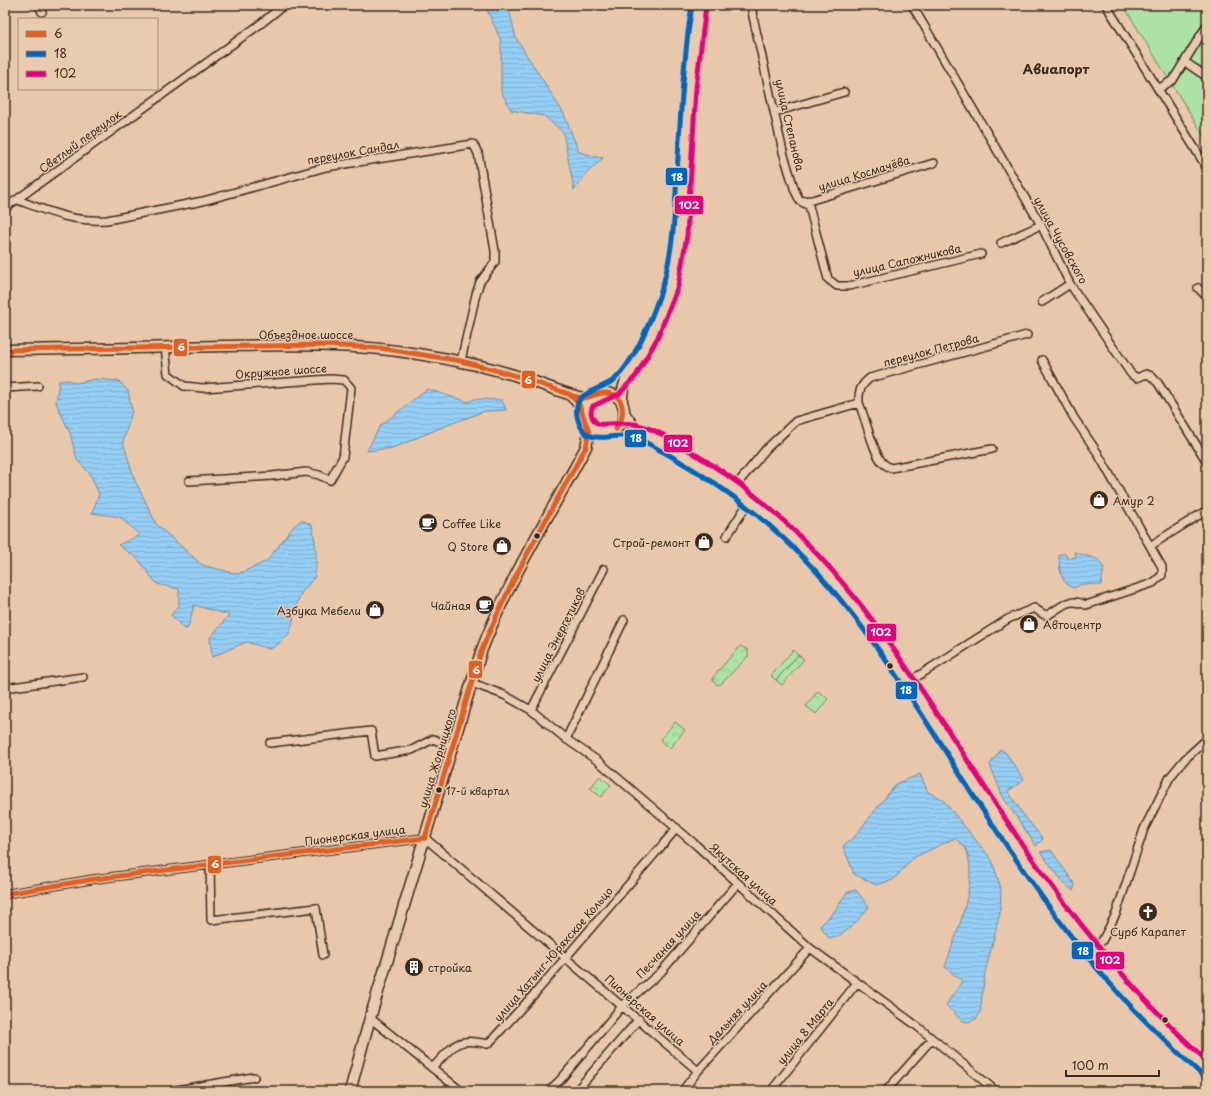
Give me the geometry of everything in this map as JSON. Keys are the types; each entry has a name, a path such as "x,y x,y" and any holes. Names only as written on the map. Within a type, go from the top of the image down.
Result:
{"main road":[{"path":"613,430 624,419 621,392 648,339 666,299 678,255 693,38 699,5"},
{"name":"Объездное шоссе","path":"5,350 322,345 380,348 461,361 517,376 584,398 598,394"},
{"path":"585,419 584,410 588,401 598,394 615,388 631,370"},
{"path":"569,394 579,404 585,419 597,432 633,430 644,434"},
{"path":"598,394 614,395 634,427 734,488 787,532 819,564 872,629 1040,883 1090,950 1132,999 1176,1043 1207,1070"},
{"name":"улица Жорницкого","path":"585,419 590,432 586,447"},
{"name":"улица Жорницкого","path":"350,1091 370,1018 483,646 505,595 586,447 596,435 613,430"}],"street":[{"name":"Светлый переулок","path":"5,208 245,35 284,5"},
{"name":"улица Степанова","path":"753,5 752,12 783,152 800,201 809,206 828,279 837,286"},
{"name":"улица Чусовского","path":"912,5 1041,225 1070,284 1130,374 1137,378 1146,374 1151,376 1158,383 1207,462"},
{"path":"1106,5 1207,168"},
{"path":"1158,89 1173,80 1207,25"},
{"path":"1184,62 1207,77"},
{"path":"775,112 844,92"},
{"name":"переулок Сандал","path":"18,200 70,218 91,221 107,220 203,201 326,167 474,144 478,153 494,251 494,262 480,282 461,361"},
{"name":"улица Космачёва","path":"800,201 812,200 934,163"},
{"path":"1001,242 1041,225"},
{"name":"улица Сапожникова","path":"837,286 849,286 981,254"},
{"path":"1042,302 1070,284"},
{"path":"1198,288 1207,297"},
{"name":"переулок Петрова","path":"859,403 858,394 862,384 870,378 1027,335"},
{"name":"Окружное шоссе","path":"165,347 168,374 184,386 203,388 330,378 344,380 351,388 343,457 330,480 319,475 306,472 272,476 189,481"},
{"path":"907,682 1008,619 1034,608 1043,614 1048,615 1076,600 1086,605 1153,582 1162,576 1162,567 1096,452 1074,418 1042,360"},
{"path":"5,388 38,386"},
{"path":"734,488 766,449 796,422 859,403 866,417 878,457 883,464 891,468 992,449"},
{"path":"726,536 750,500"},
{"path":"1150,546 1207,510"},
{"name":"улица Энергетиков","path":"531,710 604,569"},
{"path":"566,739 624,620"},
{"path":"5,688 83,677"},
{"name":"Якутская улица","path":"472,683 504,695 531,710 566,739 598,761 677,828 810,948 856,984 868,990 932,1039 992,1090"},
{"path":"270,742 371,731 375,756 412,750 433,739 453,746"},
{"path":"1090,950 1102,940 1116,914 1144,829 1170,777 1185,759 1207,739"},
{"name":"улица Хатынг-Юряхское Кольцо","path":"432,1068 459,1042 471,1040 487,1044 490,1042 566,957 677,828"},
{"name":"Пионерская улица","path":"5,894 95,879 210,866 425,838 623,1005 698,1071"},
{"path":"210,866 211,920 316,908 322,955"},
{"name":"Песчаная улица","path":"548,1091 562,1078 623,1005 661,972 738,882"},
{"name":"Дальняя улица","path":"682,1091 698,1071 810,948"},
{"name":"улица 8 Марта","path":"771,1091 856,984"},
{"path":"370,1018 461,1091"},
{"path":"576,1091 639,1019"},
{"path":"886,1091 932,1039"},
{"path":"170,1091 254,1077"}],"green space":[{"path":"1123,5 1207,5 1207,141"},
{"path":"740,646 748,650 748,656 721,684 717,685 713,681 713,677"},
{"path":"793,650 798,655 776,680 771,676"},
{"path":"798,655 804,659 782,685 776,680"},
{"path":"818,691 828,699 816,714 806,706"},
{"path":"675,722 685,730 669,749 660,740"},
{"path":"600,776 611,785 601,797 590,788"}],"water":[{"path":"485,5 508,5 516,38 564,114 579,152 603,158 587,173 574,190 563,132 544,116 511,110 501,91 501,41"},
{"path":"96,379 119,381 128,391 132,411 123,442 134,478 156,524 202,565 238,574 267,561 293,527 301,520 312,525 316,555 315,574 313,580 303,590 296,605 290,632 286,638 279,643 270,649 246,642 212,657 210,638 229,615 194,605 188,628 184,629 171,615 179,606 179,589 157,584 137,558 118,545 140,535 120,517 92,513 99,494 90,474 77,460 70,433 56,403 59,381 68,380 76,383"},
{"path":"427,389 468,402 474,399 502,400 506,410 485,411 393,448 367,451 380,426"},
{"path":"1074,552 1097,559 1104,568 1101,585 1082,584 1074,588 1065,582 1061,574 1059,554 1065,554 1068,559 1076,557"},
{"path":"1000,749 1006,753 1024,780 1008,791 1022,813 1043,839 1036,846 1003,797 990,765"},
{"path":"920,774 928,792 942,799 992,860 1001,889 1000,913 985,972 980,1013 976,1019 969,1022 962,1021 946,1005 962,981 945,967 968,895 970,865 965,848 955,838 913,858 893,880 876,885 854,874 843,846 855,836 896,784"},
{"path":"1051,850 1075,885 1073,891 1064,883 1040,852"},
{"path":"856,890 869,907 847,930 830,939 820,926 834,912 847,892"}],"transit line":[{"name":"18","path":"692,5 683,81 674,226 665,277 660,294 636,351 615,379 588,393 582,397 578,403 576,410 581,428 591,436 625,436 636,438 684,464 713,482 755,513 812,566 867,633 916,705 1002,839 1068,932 1123,998 1152,1028 1202,1075"},
{"name":"102","path":"706,6 696,88 687,236 678,286 658,337 636,376 619,394 593,406 591,411 593,418 598,424 628,423 638,425 656,431 673,440 706,461 759,499 806,542 848,589 887,640 993,801 1070,910 1112,963 1158,1013 1207,1061"},
{"name":"6","path":"5,350 322,345 380,348 461,361 517,376 569,394 579,404 589,432 586,447 517,573 492,625 481,652 425,838"},
{"name":"6","path":"562,392 580,398 586,398 604,393 617,397 622,406 622,411 616,429"},
{"name":"6","path":"5,894 95,879 425,838"}],"place":[{"name":"Амур 2","path":"1099,500"},
{"name":"Coffee Like","path":"428,523"},
{"name":"Строй-ремонт","path":"704,542"},
{"name":"Q Store","path":"502,546"},
{"name":"Чайная","path":"485,605"},
{"name":"Азбука Мебели","path":"375,610"},
{"name":"Автоцентр","path":"1029,624"},
{"name":"17-й квартал","path":"439,790"},
{"name":"Сурб Карапет","path":"1148,912"},
{"name":"стройка","path":"414,967"}],"district":[{"name":"Авиапорт","path":"1056,68"}]}
